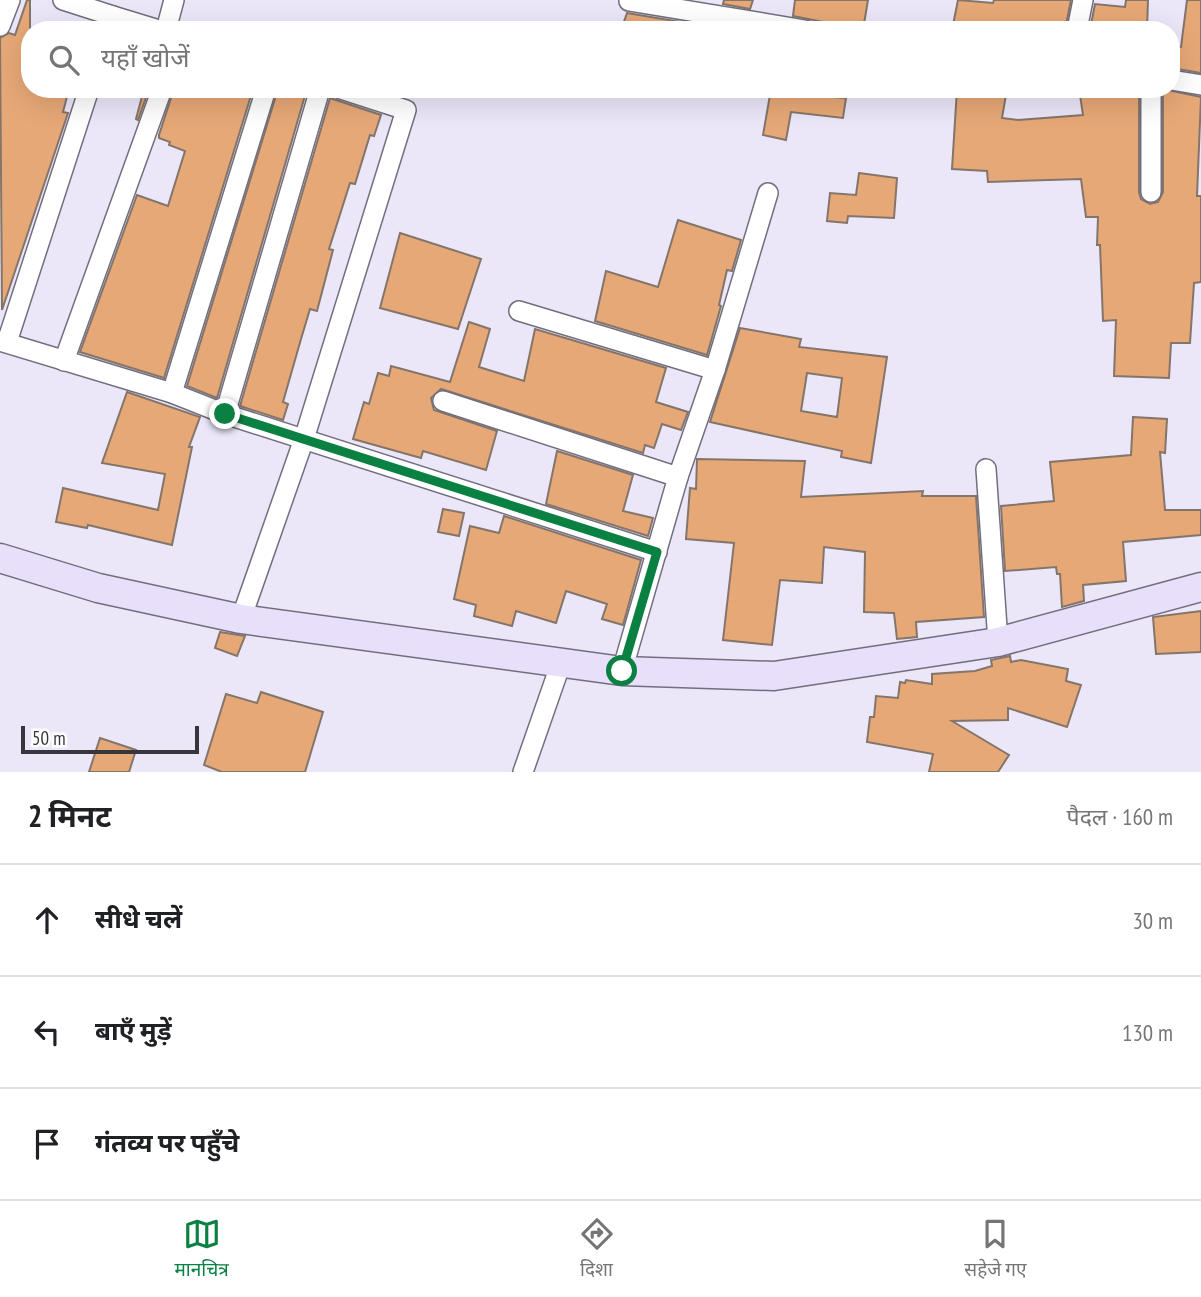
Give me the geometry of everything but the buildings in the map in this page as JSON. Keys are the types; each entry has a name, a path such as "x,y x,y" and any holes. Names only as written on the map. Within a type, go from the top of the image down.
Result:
{"street":[{"path":"0,26 10,0"},
{"path":"63,0 106,21"},
{"path":"168,21 174,0"},
{"path":"1079,21 1083,0"},
{"path":"629,1 750,21"},
{"path":"1180,82 1201,85"},
{"path":"86,98 3,342 172,393 225,414 657,552"},
{"path":"64,360 159,98"},
{"path":"172,393 263,98"},
{"path":"225,414 317,98"},
{"path":"241,619 304,439 406,110 369,98"},
{"path":"1151,98 1151,192"},
{"path":"622,671 678,477 716,370 768,193"},
{"path":"519,311 716,370"},
{"path":"443,401 678,477"},
{"path":"986,469 998,642"},
{"path":"0,558 98,588 241,619 622,671 774,676 998,642 1201,587"},
{"path":"523,772 561,663"}],"route":[{"path":"225,414 657,552 622,671"}]}
